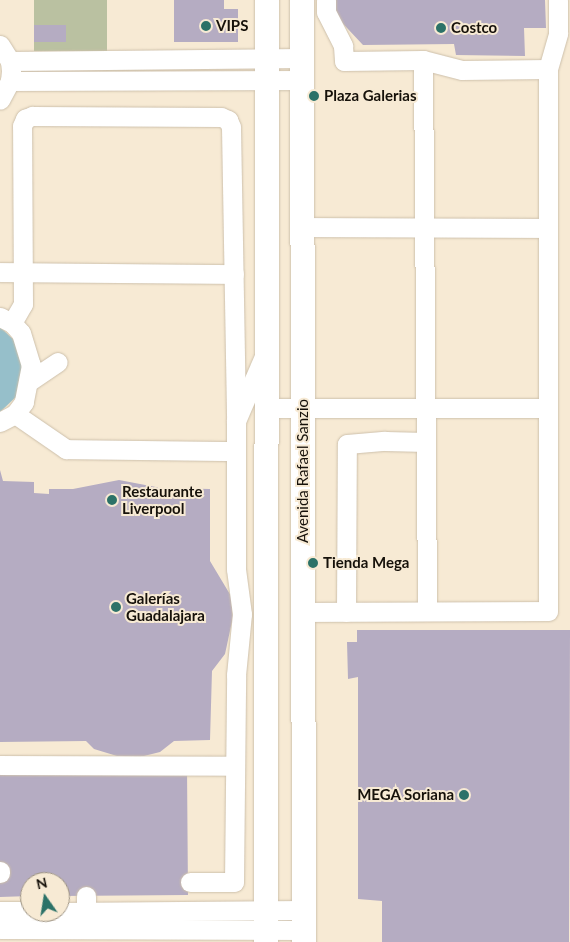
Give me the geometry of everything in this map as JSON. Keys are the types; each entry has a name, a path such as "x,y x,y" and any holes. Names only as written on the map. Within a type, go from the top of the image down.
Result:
{"main road":[{"path":"266,928 267,0"},
{"name":"Avenida Rafael Sanzio","path":"302,0 303,927"}],"street":[{"path":"326,0 326,12 343,46 344,61 423,60 462,70 548,69"},
{"path":"303,612 548,611 548,69 558,33 558,0"},
{"path":"0,100 10,81 5,53 267,69"},
{"path":"423,60 427,612"},
{"path":"10,81 302,69"},
{"path":"196,882 234,882 237,652 242,614 236,569 236,421 231,127 228,120 221,117 32,116 22,126 23,304 6,320 27,346 31,380 24,402 8,418 66,450 235,451"},
{"path":"302,227 548,228"},
{"path":"0,272 234,274"},
{"path":"236,421 268,346"},
{"path":"31,380 58,362"},
{"path":"268,408 548,408"},
{"path":"346,612 345,450 347,444 359,441 426,442"},
{"path":"0,765 235,766"},
{"path":"0,911 20,912"},
{"path":"70,912 266,928 303,927"},
{"path":"0,929 86,912"}],"green space":[{"path":"34,0 107,0 107,51 34,51"}],"water":[{"path":"0,327 15,341 23,367 18,395 0,412"}],"building":[{"name":"VIPS","path":"174,0 224,0 224,9 238,9 238,42 174,42"},
{"name":"Costco","path":"332,0 545,0 546,28 524,28 525,56 456,55 454,44 363,45 331,11"},
{"path":"34,25 66,25 66,42 34,42"},
{"name":"Galerías Guadalajara","path":"0,470 3,481 34,482 34,493 49,494 49,489 73,489 119,480 161,488 210,489 210,561 231,596 233,617 225,654 212,671 210,740 174,741 160,752 140,757 117,756 94,749 86,741 0,742"},
{"name":"MEGA Soriana","path":"357,630 570,630 569,942 382,942 382,901 358,899 358,677 348,679 347,642 357,642"},
{"path":"187,768 188,895 70,896 70,872 20,872 20,896 0,897 0,770"}],"place":[{"name":"VIPS","path":"206,26"},
{"name":"Costco","path":"441,28"},
{"name":"Plaza Galerias","path":"314,96"},
{"name":"Restaurante Liverpool","path":"112,500"},
{"name":"Tienda Mega","path":"313,563"},
{"name":"Galerías Guadalajara","path":"116,607"},
{"name":"MEGA Soriana","path":"464,795"}]}
